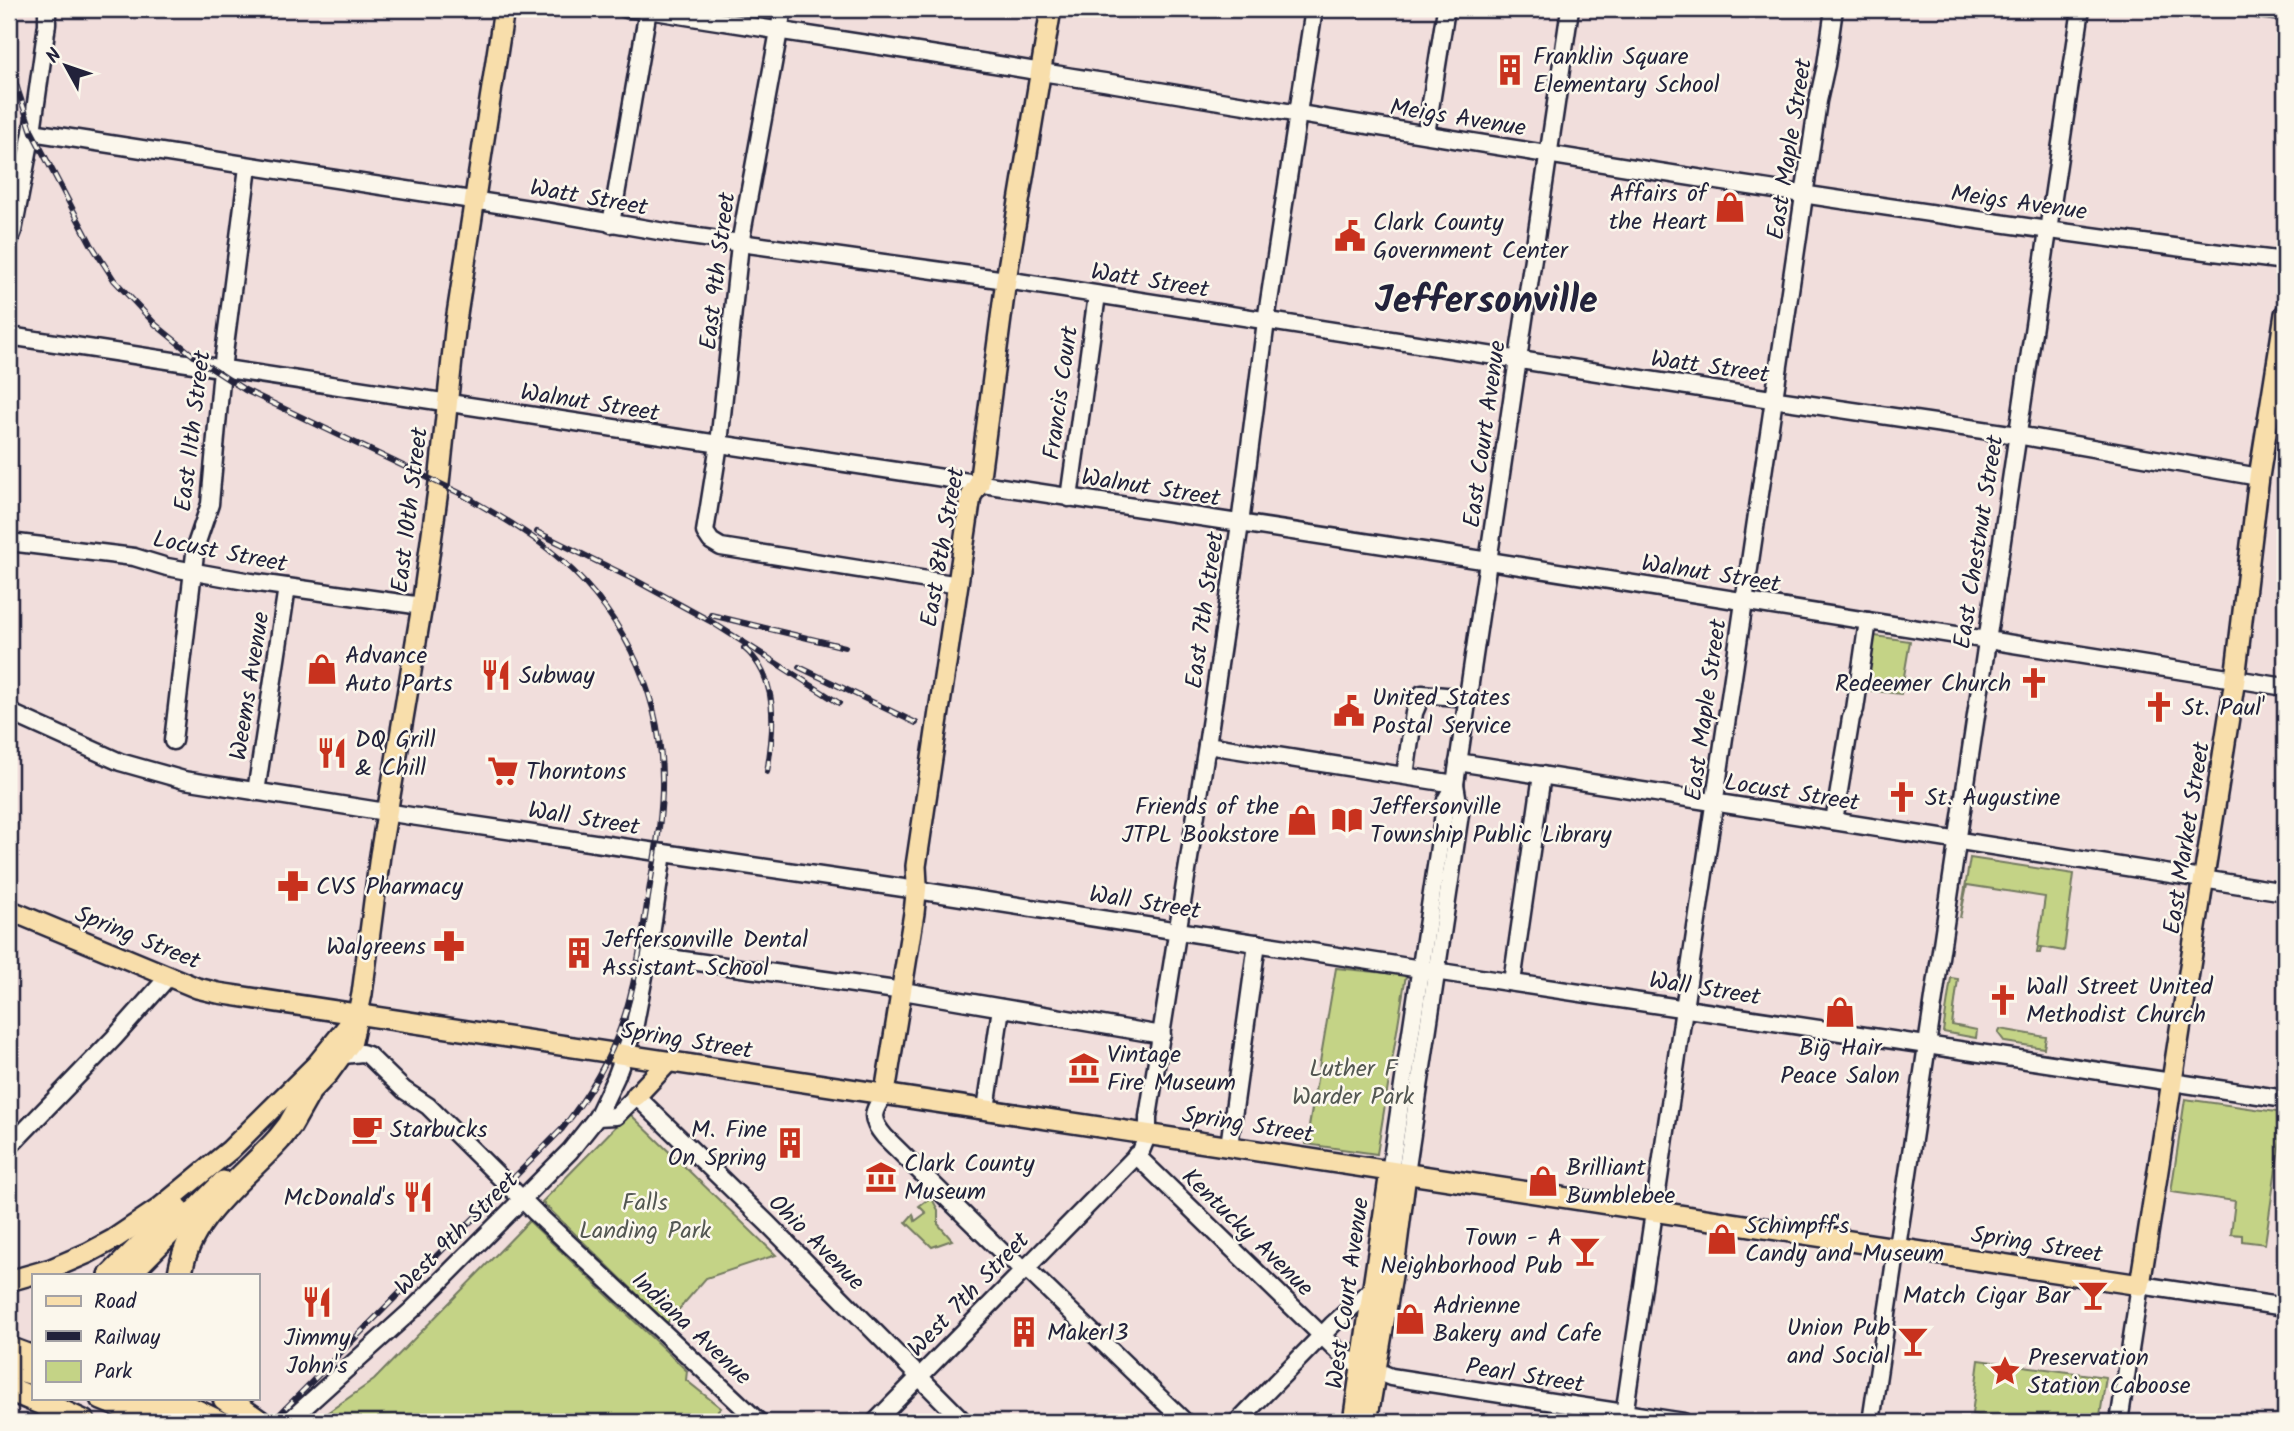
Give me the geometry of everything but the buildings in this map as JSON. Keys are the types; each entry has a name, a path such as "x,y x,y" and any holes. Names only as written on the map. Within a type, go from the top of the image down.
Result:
{"highway":[{"path":"180,1274 182,1263 199,1225 279,1139 307,1095"},
{"path":"9,1339 32,1351"},
{"path":"9,1366 32,1373"},
{"path":"9,1389 32,1399"},
{"path":"35,1400 83,1422"},
{"path":"107,1400 160,1422"},
{"path":"172,1400 218,1422"},
{"path":"228,1400 253,1419"}],"main road":[{"name":"East 10th Street","path":"344,1055 352,1041 362,995 388,812 422,606 439,483 446,403 504,9"},
{"name":"East 8th Street","path":"885,1093 903,990 917,890 916,866 971,496 979,484 1006,280 1051,9"},
{"name":"East Market Street","path":"2140,1285 2235,679 2259,477 2285,314"},
{"name":"Spring Street","path":"9,910 198,988 218,993 2140,1285"},
{"path":"110,1274 317,1064 357,1016"},
{"path":"131,1274 344,1055"},
{"path":"636,1096 668,1062"},
{"path":"9,1280 51,1269 114,1240 167,1203 230,1150"},
{"name":"West Court Avenue","path":"1367,1422 1372,1289 1398,1173"},
{"name":"West Court Avenue","path":"1353,1422 1369,1368 1396,1252 1398,1173"},
{"path":"9,1348 32,1352"},
{"path":"9,1376 32,1353"},
{"path":"9,1397 32,1374"},
{"path":"140,1400 185,1422"}],"street":[{"path":"9,241 32,132 47,9"},
{"name":"Meigs Avenue","path":"626,9 648,10 1042,72 1549,155 2048,229 2285,261"},
{"name":"East 9th Street","path":"783,9 740,244 719,444 705,532 721,547 959,585"},
{"name":"East 7th Street","path":"1147,1134 1240,524 1266,321 1314,9"},
{"path":"1426,134 1446,9"},
{"name":"East Court Avenue","path":"1398,1173 1429,970 1446,800 1455,783 1570,9"},
{"name":"East Maple Street","path":"1624,1418 1818,101 1834,9"},
{"name":"East Chestnut Street","path":"1871,1422 2081,9"},
{"path":"2258,9 2285,12"},
{"path":"611,224 648,10"},
{"name":"Watt Street","path":"32,132 740,244 1006,280 2017,435 2259,477"},
{"name":"East 11th Street","path":"173,741 196,545 210,504 222,369 248,167"},
{"name":"Francis Court","path":"1069,498 1097,295"},
{"name":"Walnut Street","path":"9,336 1489,561 2285,687"},
{"name":"Locust Street","path":"9,542 135,558 167,568 422,606"},
{"name":"Weems Avenue","path":"256,792 287,587"},
{"path":"1834,821 1868,621"},
{"path":"1405,775 1414,713 1423,694 1468,698"},
{"name":"Wall Street","path":"9,712 136,768 184,780 2285,1099"},
{"path":"1207,745 1455,783"},
{"name":"Locust Street","path":"1458,762 2285,892"},
{"path":"1511,982 1542,775"},
{"path":"624,1055 634,1029 663,853"},
{"path":"1229,1146 1257,943"},
{"path":"648,955 903,990 1162,1035"},
{"path":"9,1147 117,1035 169,976"},
{"path":"986,1109 1001,1008"},
{"name":"Indiana Avenue","path":"344,1055 368,1055 404,1090 428,1106 522,1199 759,1422"},
{"name":"West 9th Street","path":"289,1421 412,1310 570,1151 597,1117 624,1055"},
{"path":"885,1093 873,1111 874,1121 879,1129 1008,1258 1025,1268 1185,1422"},
{"path":"597,1117 616,1116 636,1096"},
{"name":"Ohio Avenue","path":"636,1096 767,1223 964,1422"},
{"name":"West 7th Street","path":"875,1422 1141,1150 1147,1134"},
{"name":"Kentucky Avenue","path":"1136,1155 1345,1358 1369,1368"},
{"path":"2119,1422 2140,1285"},
{"name":"Spring Street","path":"2140,1285 2285,1307"},
{"path":"1237,1422 1321,1336 1372,1289"},
{"name":"Pearl Street","path":"1369,1368 1391,1377 1624,1418 1683,1422"}],"green space":[{"path":"1868,635 1910,641 1901,694 1861,687"},
{"path":"1970,858 2074,874 2064,951 2041,947 2040,953 2037,953 2045,897 1967,885 1960,918"},
{"name":"Luther F Warder Park","path":"1336,968 1406,975 1377,1154 1306,1144"},
{"path":"1951,978 1958,979 1952,1025 1977,1030 1976,1038 1943,1032"},
{"path":"2000,1029 2046,1037 2044,1048 2005,1042 1998,1033"},
{"path":"2185,1099 2284,1113 2265,1244 2242,1241 2242,1235 2231,1234 2235,1201 2171,1192"},
{"name":"Falls Landing Park","path":"629,1113 776,1255 706,1278 667,1323 542,1202"},
{"path":"931,1197 938,1210 938,1224 952,1240 932,1247 906,1222 913,1214 915,1221 926,1213 919,1206"},
{"path":"529,1221 687,1371 686,1380 721,1408 707,1422 314,1422 374,1380"},
{"path":"1979,1360 2106,1377 2099,1422 2019,1422 1972,1414"}],"railway":[{"path":"9,64 32,132 91,244 114,280 156,325 200,361 245,390 472,499"},
{"path":"272,1422 562,1129 583,1101 612,1049 630,997 636,968 662,794 660,745 654,712 644,681 615,622 573,571 528,534 463,495"},
{"path":"537,532 633,579 710,621 839,703"},
{"path":"711,615 845,647"},
{"path":"744,648 756,660 764,674 772,706 767,772"},
{"path":"799,667 916,723"}],"place":[{"name":"Franklin Square Elementary School","path":"1510,70"},
{"name":"Affairs of the Heart","path":"1730,207"},
{"name":"Clark County Government Center","path":"1350,236"},
{"name":"Advance Auto Parts","path":"322,669"},
{"name":"Subway","path":"496,675"},
{"name":"Redeemer Church","path":"2034,683"},
{"name":"St. Paul'","path":"2159,707"},
{"name":"United States Postal Service","path":"1349,711"},
{"name":"DQ Grill & Chill","path":"332,753"},
{"name":"Thorntons","path":"503,771"},
{"name":"St. Augustine","path":"1902,797"},
{"name":"Friends of the JTPL Bookstore","path":"1302,820"},
{"name":"Jeffersonville Township Public Library","path":"1347,820"},
{"name":"CVS Pharmacy","path":"293,886"},
{"name":"Walgreens","path":"449,946"},
{"name":"Jeffersonville Dental Assistant School","path":"579,953"},
{"name":"Wall Street United Methodist Church","path":"2003,1000"},
{"name":"Big Hair Peace Salon","path":"1840,1012"},
{"name":"Vintage Fire Museum","path":"1084,1068"},
{"name":"Starbucks","path":"367,1129"},
{"name":"M. Fine On Spring","path":"790,1143"},
{"name":"Clark County Museum","path":"881,1177"},
{"name":"Brilliant Bumblebee","path":"1543,1181"},
{"name":"McDonald's","path":"418,1197"},
{"name":"Schimpff's Candy and Museum","path":"1722,1239"},
{"name":"Town - A Neighborhood Pub","path":"1585,1251"},
{"name":"Match Cigar Bar","path":"2093,1295"},
{"name":"Jimmy John's","path":"317,1302"},
{"name":"Adrienne Bakery and Cafe","path":"1410,1319"},
{"name":"Maker13","path":"1024,1332"},
{"name":"Union Pub and Social","path":"1913,1341"},
{"name":"Preservation Station Caboose","path":"2005,1371"}],"district":[{"name":"Jeffersonville","path":"1486,299"}]}
